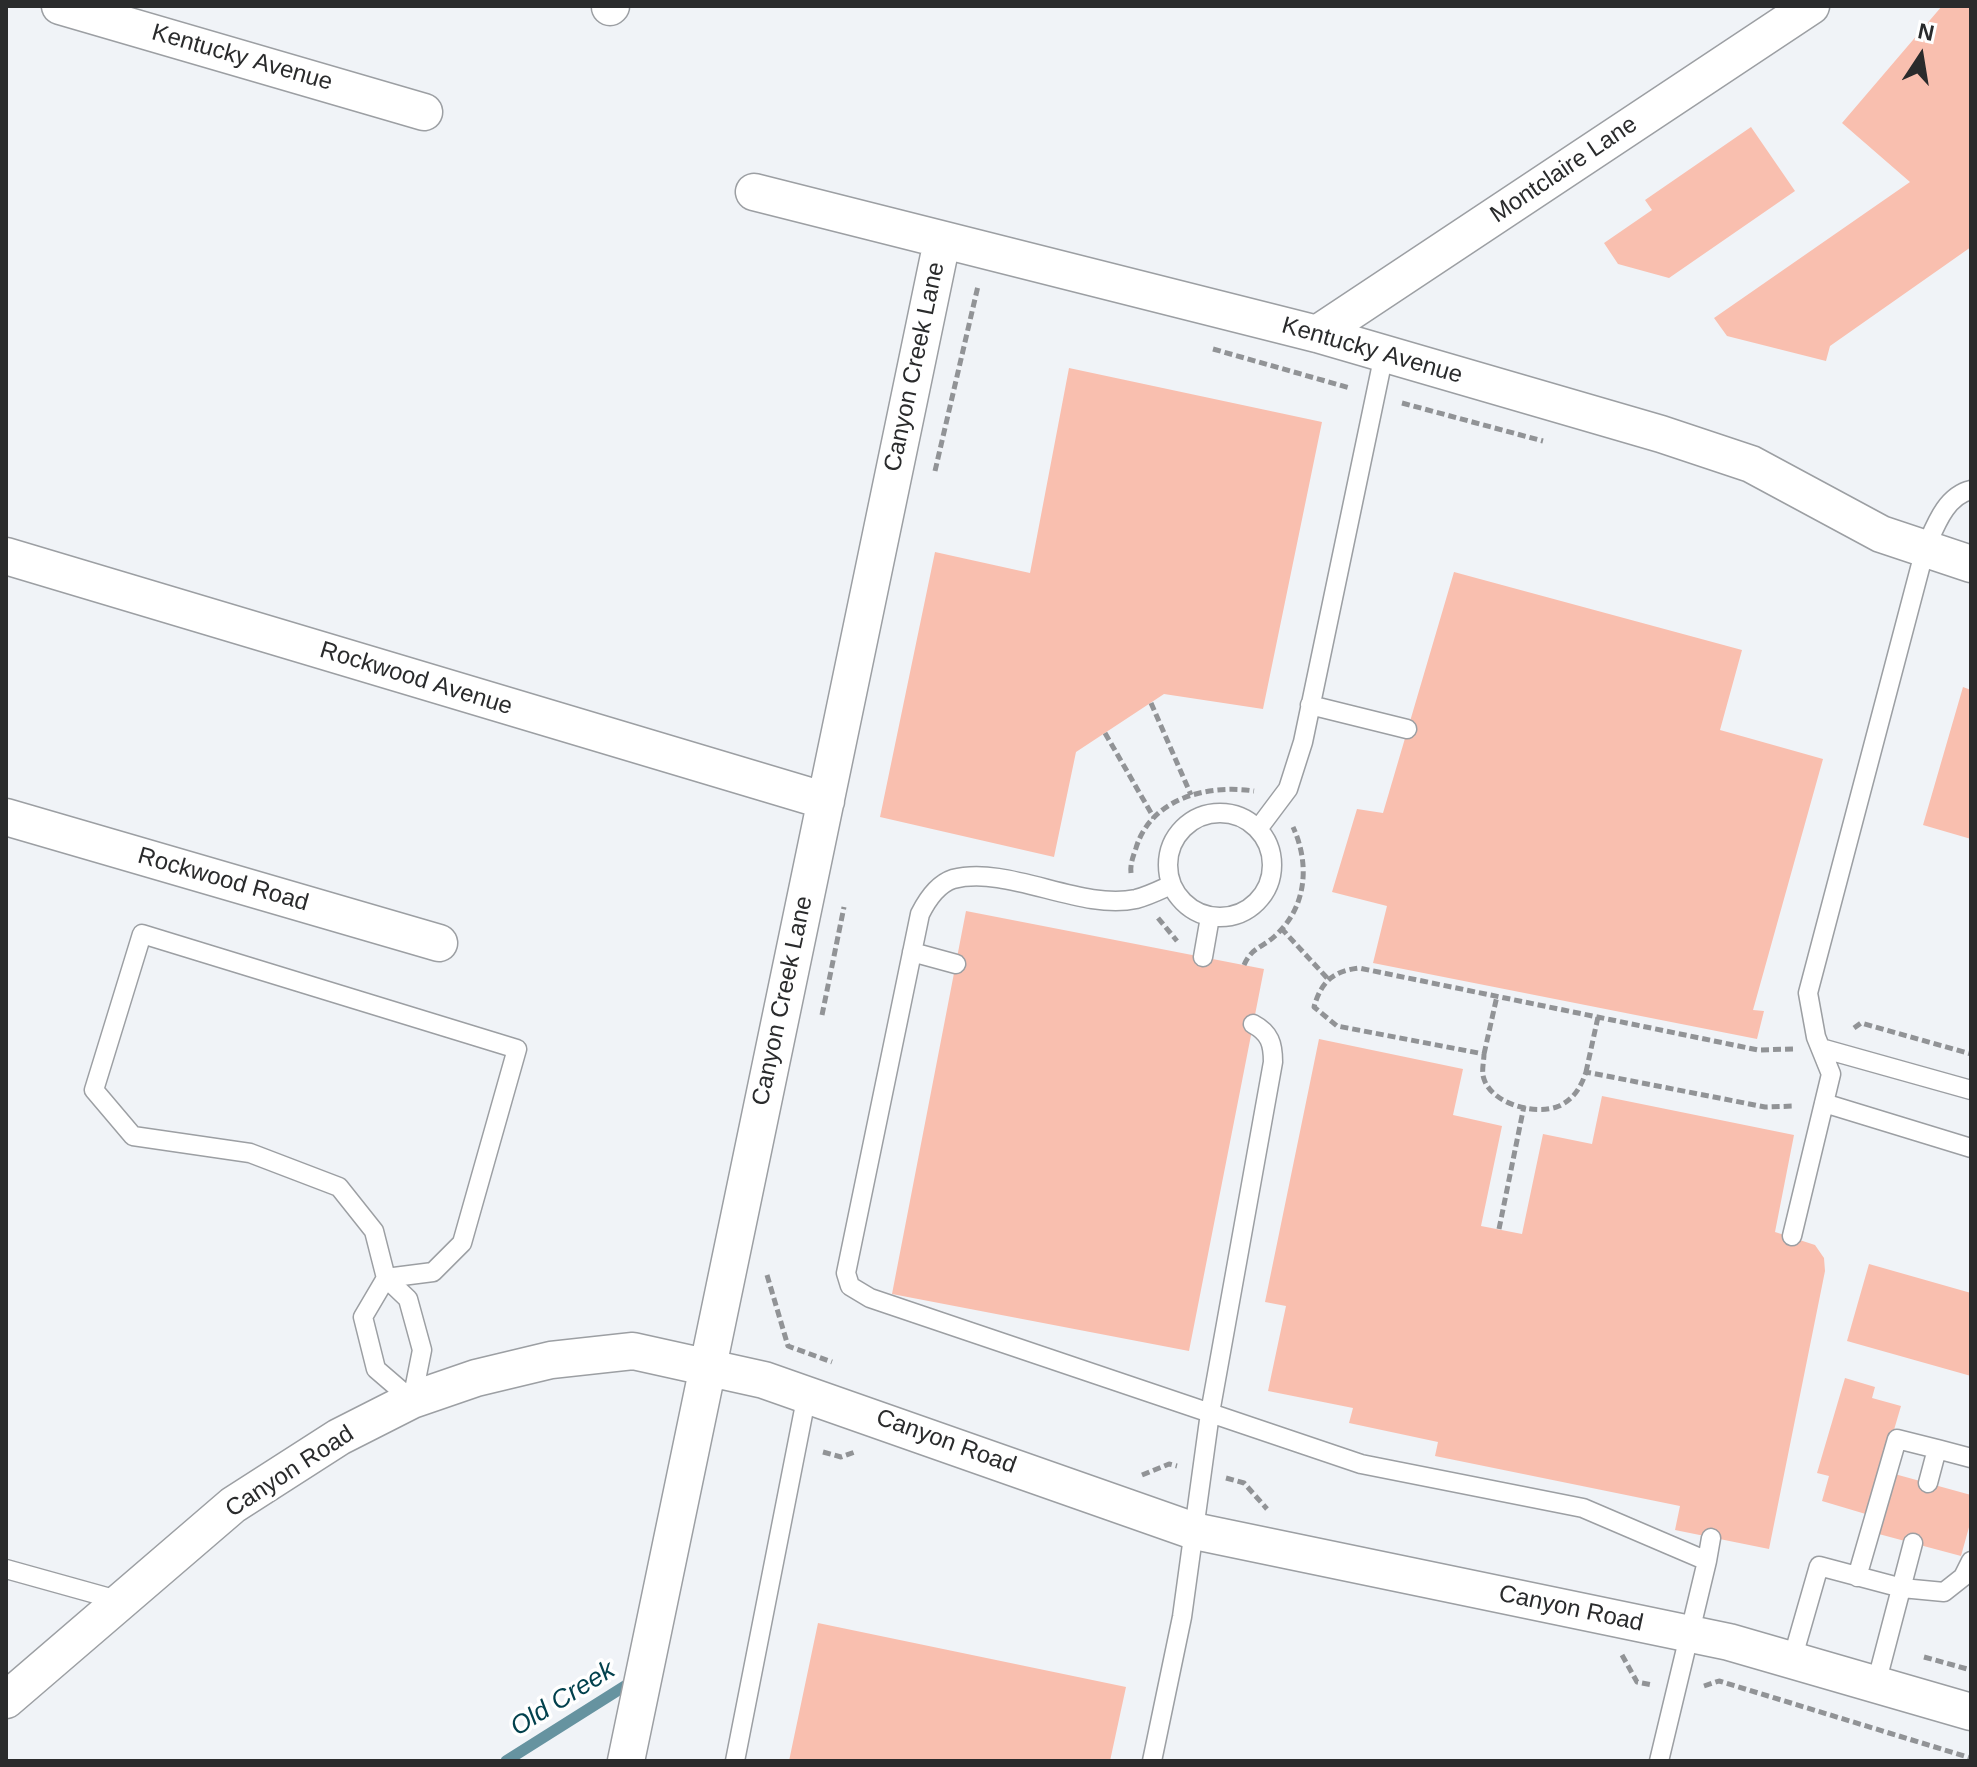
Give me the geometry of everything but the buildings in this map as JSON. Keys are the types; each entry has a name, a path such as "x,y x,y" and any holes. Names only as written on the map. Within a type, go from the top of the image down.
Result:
{"street":[{"name":"Kentucky Avenue","path":"60,6 424,112"},
{"name":"Montclaire Lane","path":"1317,334 1811,6"},
{"name":"Kentucky Avenue","path":"754,192 1317,334 1661,434 1751,464 1881,534 1971,564"},
{"name":"Canyon Creek Lane","path":"626,1761 942,241"},
{"name":"Rockwood Avenue","path":"6,556 826,801"},
{"name":"Rockwood Road","path":"6,817 439,943"},
{"name":"Canyon Road","path":"6,1700 233,1505 339,1437 412,1400 476,1378 551,1360 633,1351 706,1366 807,1394 1194,1531 1687,1634 1792,1660 1971,1712"}],"lane":[{"path":"1258,829 1288,789 1310,705 1384,354"},
{"path":"1792,1236 1831,1074 1821,1048 1808,993 1925,549 1943,511 1961,492 1971,490"},
{"path":"1310,705 1407,729"},
{"path":"1222,813 1239,816 1258,829 1272,854 1273,871 1268,888 1244,913 1227,918 1210,917 1180,900 1171,885 1167,869 1169,851 1177,835 1189,823 1204,815 1222,813"},
{"path":"1171,885 1141,897 1095,898 979,877 951,880 929,897 920,914 846,1273 850,1286 870,1298 1361,1464 1583,1508 1707,1561"},
{"path":"1203,957 1210,917"},
{"path":"386,1278 363,1317 376,1369 412,1400 422,1350 408,1299 386,1278 374,1231 339,1187 250,1153 133,1136 94,1090 142,934 517,1049 462,1243 433,1272 386,1278"},
{"path":"912,952 956,964"},
{"path":"1152,1761 1182,1617 1210,1413 1273,1062 1273,1043 1264,1030 1253,1024"},
{"path":"1821,1048 1971,1090"},
{"path":"1824,1103 1971,1148"},
{"path":"735,1761 807,1394"},
{"path":"1857,1577 1897,1439 1971,1458"},
{"path":"1928,1483 1937,1449"},
{"path":"1659,1761 1711,1538"},
{"path":"1876,1684 1888,1648 1913,1543"},
{"path":"1792,1660 1819,1566 1902,1588 1944,1592 1963,1577 1971,1561"},
{"path":"6,1569 121,1601"}],"path":[{"path":"932,483 978,284 992,286"},
{"path":"1212,348 1558,445"},
{"path":"1151,703 1191,795"},
{"path":"1105,733 1154,818"},
{"path":"1180,947 1134,887 1130,866 1139,838 1154,818 1174,801 1191,795 1237,788 1256,791 1277,807 1293,827 1305,852 1304,877 1296,905 1281,928 1274,937 1254,947 1244,965"},
{"path":"820,1023 844,901"},
{"path":"1281,928 1328,979"},
{"path":"1484,1054 1337,1026 1314,1007 1328,979 1345,970 1359,968 1758,1050 1821,1048"},
{"path":"1497,996 1482,1076 1490,1091 1533,1110 1558,1106 1575,1095 1586,1072 1598,1017"},
{"path":"1586,1072 1765,1107 1824,1103"},
{"path":"1499,1229 1524,1106"},
{"path":"769,1265 766,1280 788,1346 847,1367"},
{"path":"1127,1470 1142,1476 1169,1464 1244,1483 1270,1512"},
{"path":"1888,1648 1971,1670"}],"waterway":[{"name":"Old Creek","path":"506,1761 636,1679"}]}
